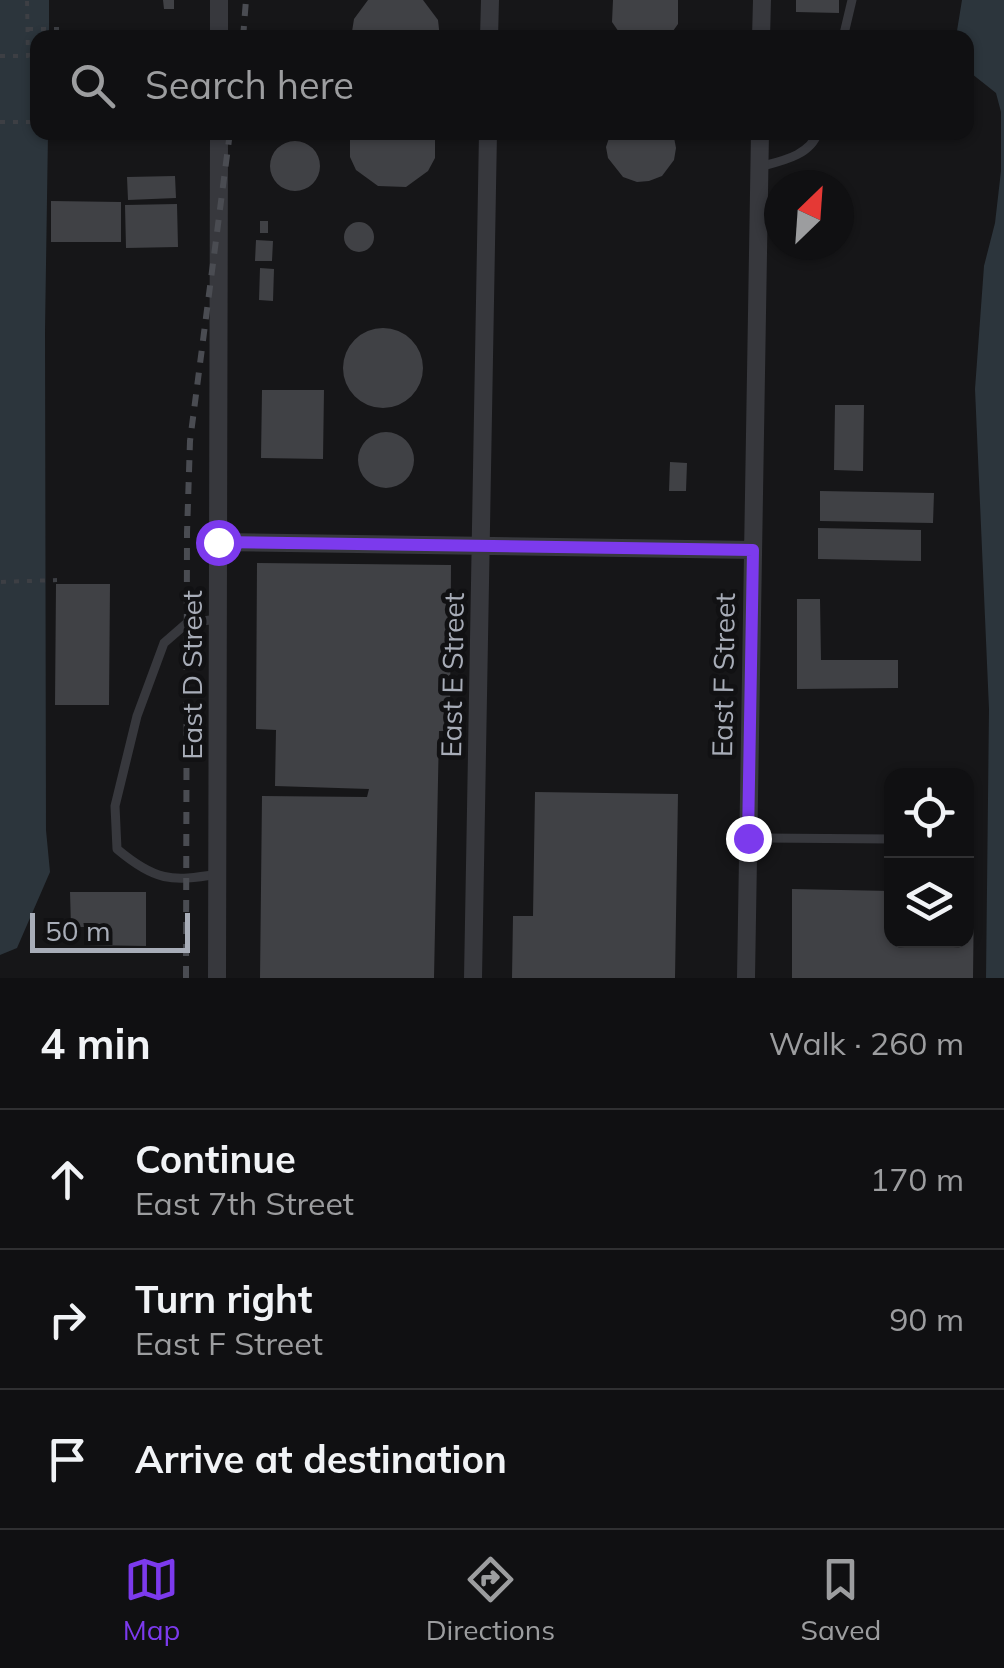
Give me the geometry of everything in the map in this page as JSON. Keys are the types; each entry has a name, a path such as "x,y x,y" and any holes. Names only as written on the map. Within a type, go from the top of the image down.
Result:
{"street":[{"path":"219,0 219,30"},
{"path":"489,30 490,0"},
{"path":"761,30 762,0"},
{"name":"East D Street","path":"218,140 218,978"},
{"name":"East E Street","path":"473,978 488,140"},
{"name":"East F Street","path":"746,978 760,140"},
{"path":"218,542 753,550"}],"lane":[{"path":"845,30 852,0"},
{"path":"759,167 798,155 816,140"},
{"path":"218,619 187,623 164,643 137,716 114,806 118,848 132,861 170,881 218,874"},
{"path":"748,838 884,839"}],"path":[{"path":"0,56 28,56 27,0"},
{"path":"28,29 62,29"},
{"path":"0,122 30,122"},
{"path":"0,582 57,580"}],"shaded area":[{"path":"0,0 49,0 49,30 30,30 30,140 48,140 46,830 50,872 17,948 0,955"},
{"path":"962,0 1004,0 1004,978 986,978 989,709 975,389 984,266 995,223 1001,171 1001,112 996,93 974,76 974,30 957,30"}],"building":[{"path":"163,0 174,0 174,9 164,9"},
{"path":"368,0 423,0 438,20 439,30 352,30 354,19"},
{"path":"613,0 678,0 678,24 674,30 618,30 612,22"},
{"path":"796,0 839,0 839,13 796,12"},
{"path":"350,140 435,140 435,158 428,171 406,187 378,186 356,170 350,157"},
{"path":"608,140 674,140 676,148 674,160 662,176 637,182 623,177 608,158"},
{"path":"295,141 313,148 320,166 313,184 295,191 277,184 270,166 277,148"},
{"path":"175,176 176,198 128,200 127,177"},
{"path":"51,201 121,202 121,242 51,242"},
{"path":"177,204 178,247 126,248 125,205"},
{"path":"260,221 268,221 268,233 260,233"},
{"path":"359,222 369,227 374,237 369,247 359,252 349,247 344,237 349,227"},
{"path":"256,240 273,241 272,261 255,261"},
{"path":"260,268 274,269 273,301 259,300"},
{"path":"383,328 398,331 411,340 420,353 420,383 411,396 398,405 383,408 368,405 355,396 346,383 343,368 346,353 355,340 368,331"},
{"path":"262,390 324,390 323,459 261,458"},
{"path":"835,405 864,405 863,471 834,470"},
{"path":"386,432 406,440 414,460 406,480 386,488 366,480 358,460 366,440"},
{"path":"670,462 687,463 686,491 669,491"},
{"path":"820,491 934,493 933,523 820,521"},
{"path":"818,528 921,530 921,561 818,559"},
{"path":"257,563 451,565 450,731 439,731 434,978 260,978 262,796 367,797 369,789 275,786 276,730 256,729"},
{"path":"56,584 110,584 109,705 55,705"},
{"path":"797,599 820,599 821,660 898,660 898,688 797,689"},
{"path":"535,792 678,794 675,978 512,978 513,916 533,916"},
{"path":"792,889 884,891 884,948 973,948 973,978 792,978"},
{"path":"70,892 146,892 146,946 85,945 86,927 71,927"}],"railway":[{"path":"244,30 246,0"},
{"path":"186,978 190,441 229,140"}],"route":[{"path":"218,542 753,550 748,838"}]}
